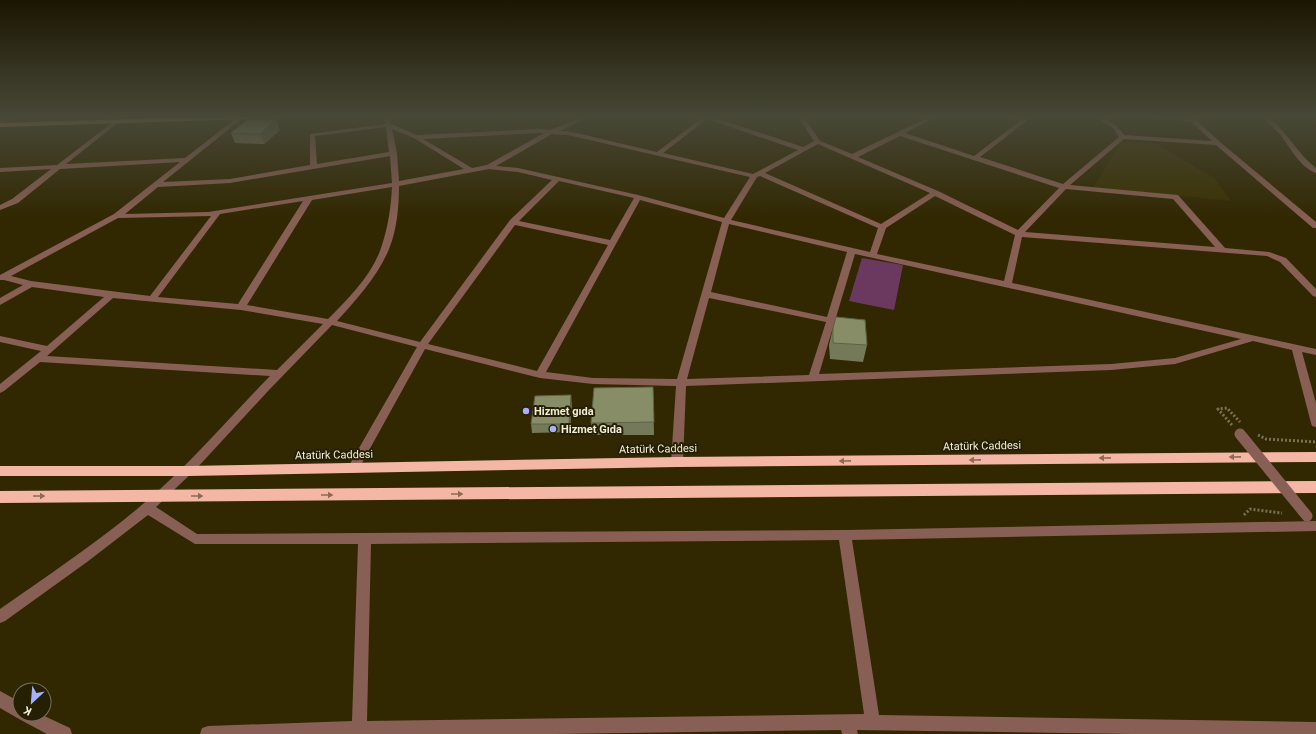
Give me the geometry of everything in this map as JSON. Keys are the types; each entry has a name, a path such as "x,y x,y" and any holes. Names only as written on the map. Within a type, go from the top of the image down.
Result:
{"highway":[{"name":"Atatürk Caddesi","path":"0,471 353,469 677,462 1316,458"},
{"path":"0,497 1316,487"}],"street":[{"path":"0,208 14,201 79,151"},
{"path":"2,277 117,216 197,151"},
{"path":"313,151 314,167"},
{"path":"439,151 470,170"},
{"path":"489,167 517,151"},
{"path":"646,151 756,175 882,227"},
{"path":"658,154 662,151"},
{"path":"677,462 681,382 726,221 756,175 803,151"},
{"path":"839,151 935,193 1019,234 1269,254 1283,260 1316,294"},
{"path":"852,157 864,151"},
{"path":"954,151 1064,187 1175,197 1222,250"},
{"path":"975,158 984,151"},
{"path":"1007,285 1019,234 1064,187 1105,151"},
{"path":"1228,151 1316,226"},
{"path":"1297,151 1316,172"},
{"path":"0,617 101,544 161,496 188,471 278,373 330,322 362,285 385,249 392,221 396,184 394,153 230,181 155,185"},
{"path":"1302,158 1316,160"},
{"path":"0,170 186,160"},
{"path":"117,216 160,216 217,213 396,184 489,167 518,170 852,251 1316,352"},
{"path":"353,469 423,344 513,222 557,179"},
{"path":"873,255 882,227 935,193"},
{"path":"241,307 309,198"},
{"path":"540,375 611,244 638,198"},
{"path":"152,299 217,213"},
{"path":"513,222 611,244"},
{"path":"814,378 830,320 852,251"},
{"path":"2,277 31,284 111,295 241,307 330,322 423,344 482,361 540,375 593,381 681,382 1111,367 1175,361 1251,339"},
{"path":"0,302 31,284"},
{"path":"706,294 830,320"},
{"path":"0,389 38,359 111,295"},
{"path":"0,340 48,350"},
{"path":"1296,348 1316,423"},
{"path":"38,359 278,373"},
{"path":"1242,431 1307,516"},
{"path":"147,508 195,539 845,535 1316,526"},
{"path":"845,535 873,723"},
{"path":"359,731 365,539"},
{"path":"0,699 12,707"},
{"path":"40,722 64,734"},
{"path":"208,734 359,731 849,728 873,723 1077,729 1316,730"}],"path":[{"path":"1227,408 1242,431 1218,409 1227,408"},
{"path":"1255,433 1266,439 1316,442"},
{"path":"1250,509 1307,516"}],"shaded area":[{"path":"1115,151 1169,151 1214,178 1231,201 1094,187"},
{"path":"862,258 903,265 894,310 849,301"}],"building":[{"path":"836,317 865,320 867,345 833,343 833,328"},
{"path":"653,387 654,422 591,423 594,388"},
{"path":"571,395 569,424 531,424 535,396"}],"place":[{"name":"Hizmet gıda","path":"526,411"},
{"name":"Hizmet Gıda","path":"553,429"}]}
